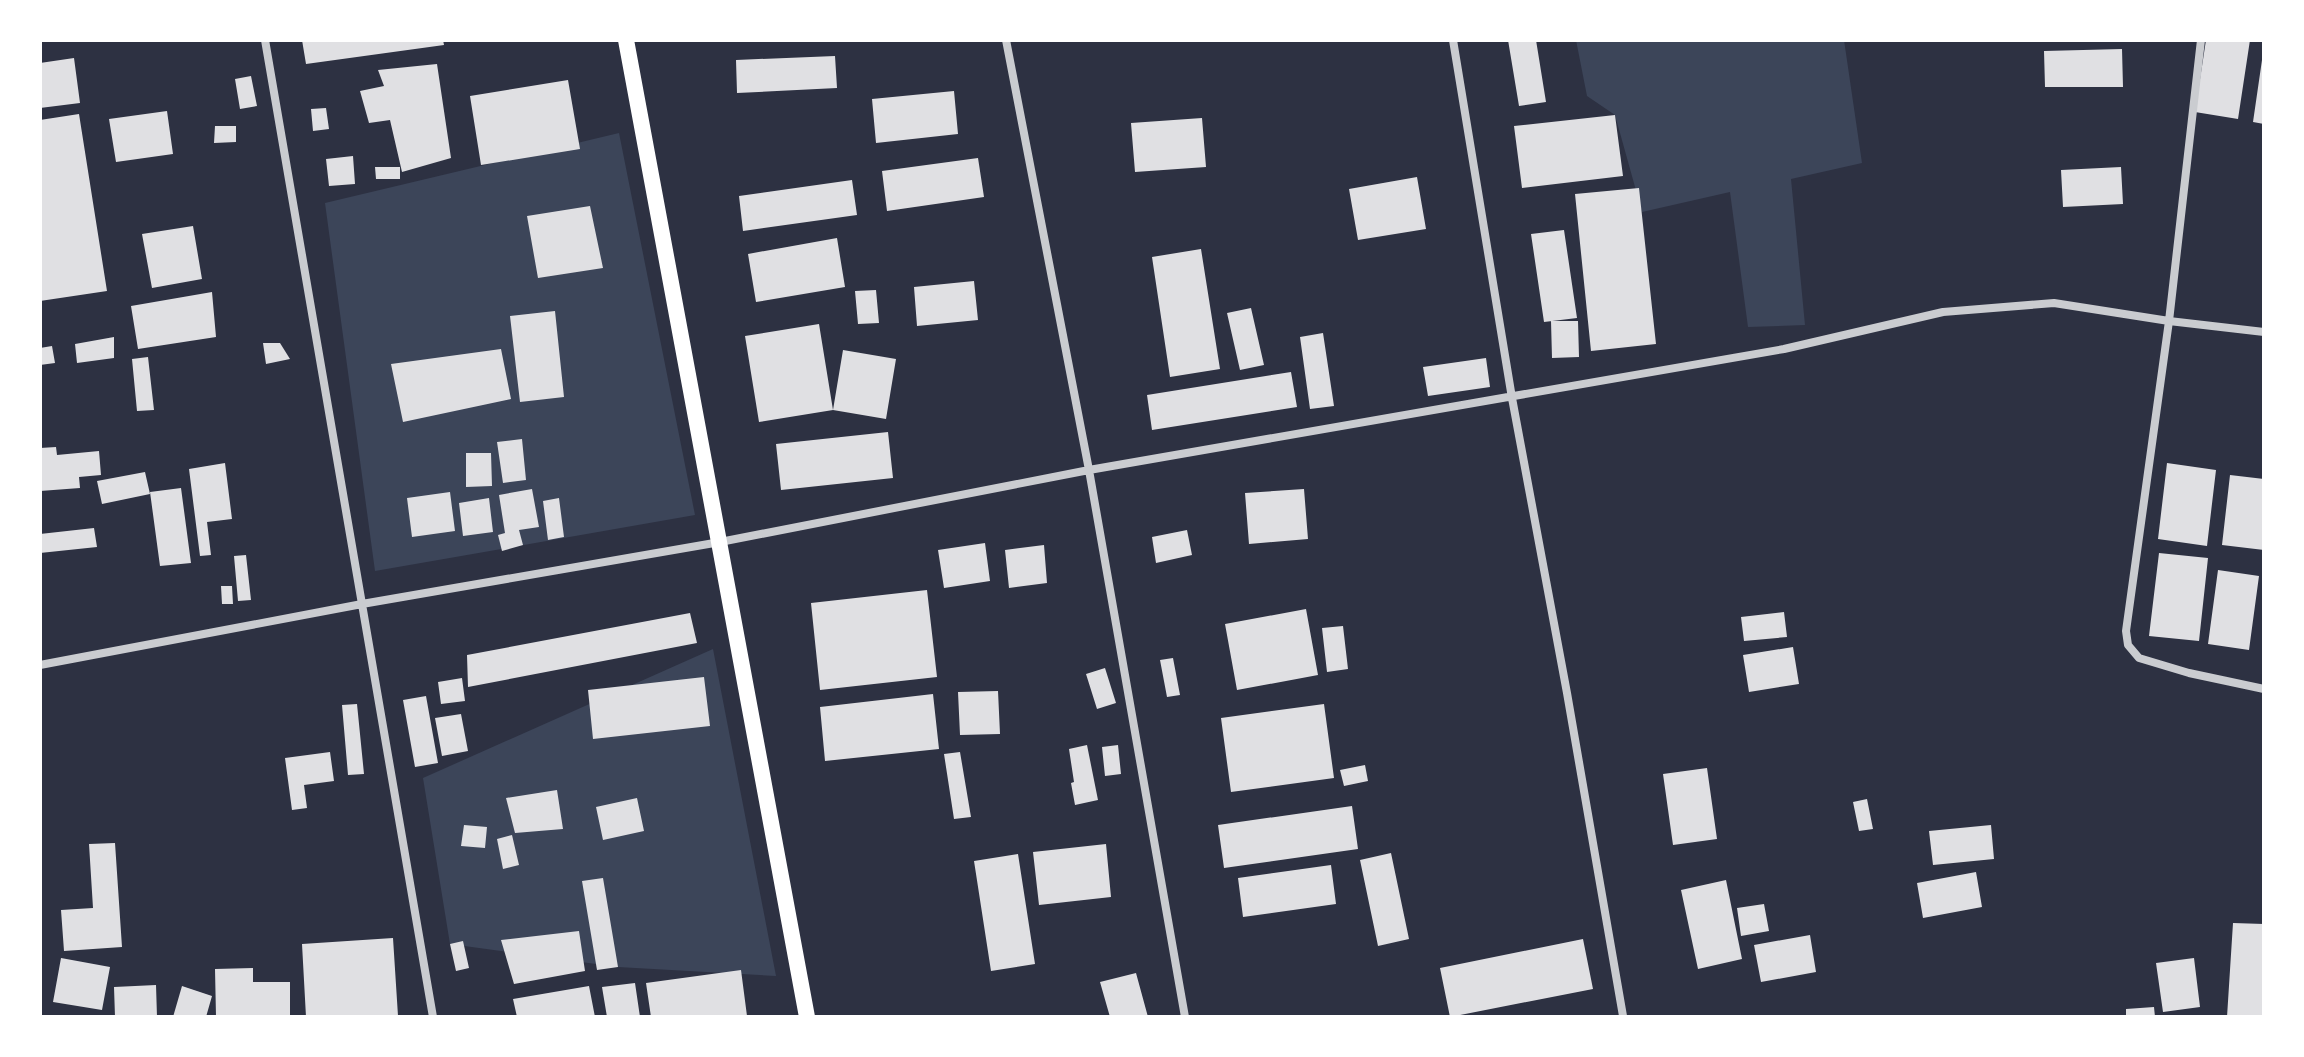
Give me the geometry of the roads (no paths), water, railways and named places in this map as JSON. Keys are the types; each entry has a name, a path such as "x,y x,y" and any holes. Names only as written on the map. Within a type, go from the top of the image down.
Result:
{"main road":[{"path":"626,40 807,1017"}],"street":[{"path":"265,40 433,1017"},
{"path":"1006,40 1089,470 1185,1017"},
{"path":"1453,40 1512,398 1623,1016"},
{"path":"2201,40 2169,321 2126,631 2128,645 2139,658 2189,673 2264,689"},
{"path":"40,665 362,604 720,542 1089,470 1784,349 1943,312 2054,303 2264,332"}]}
